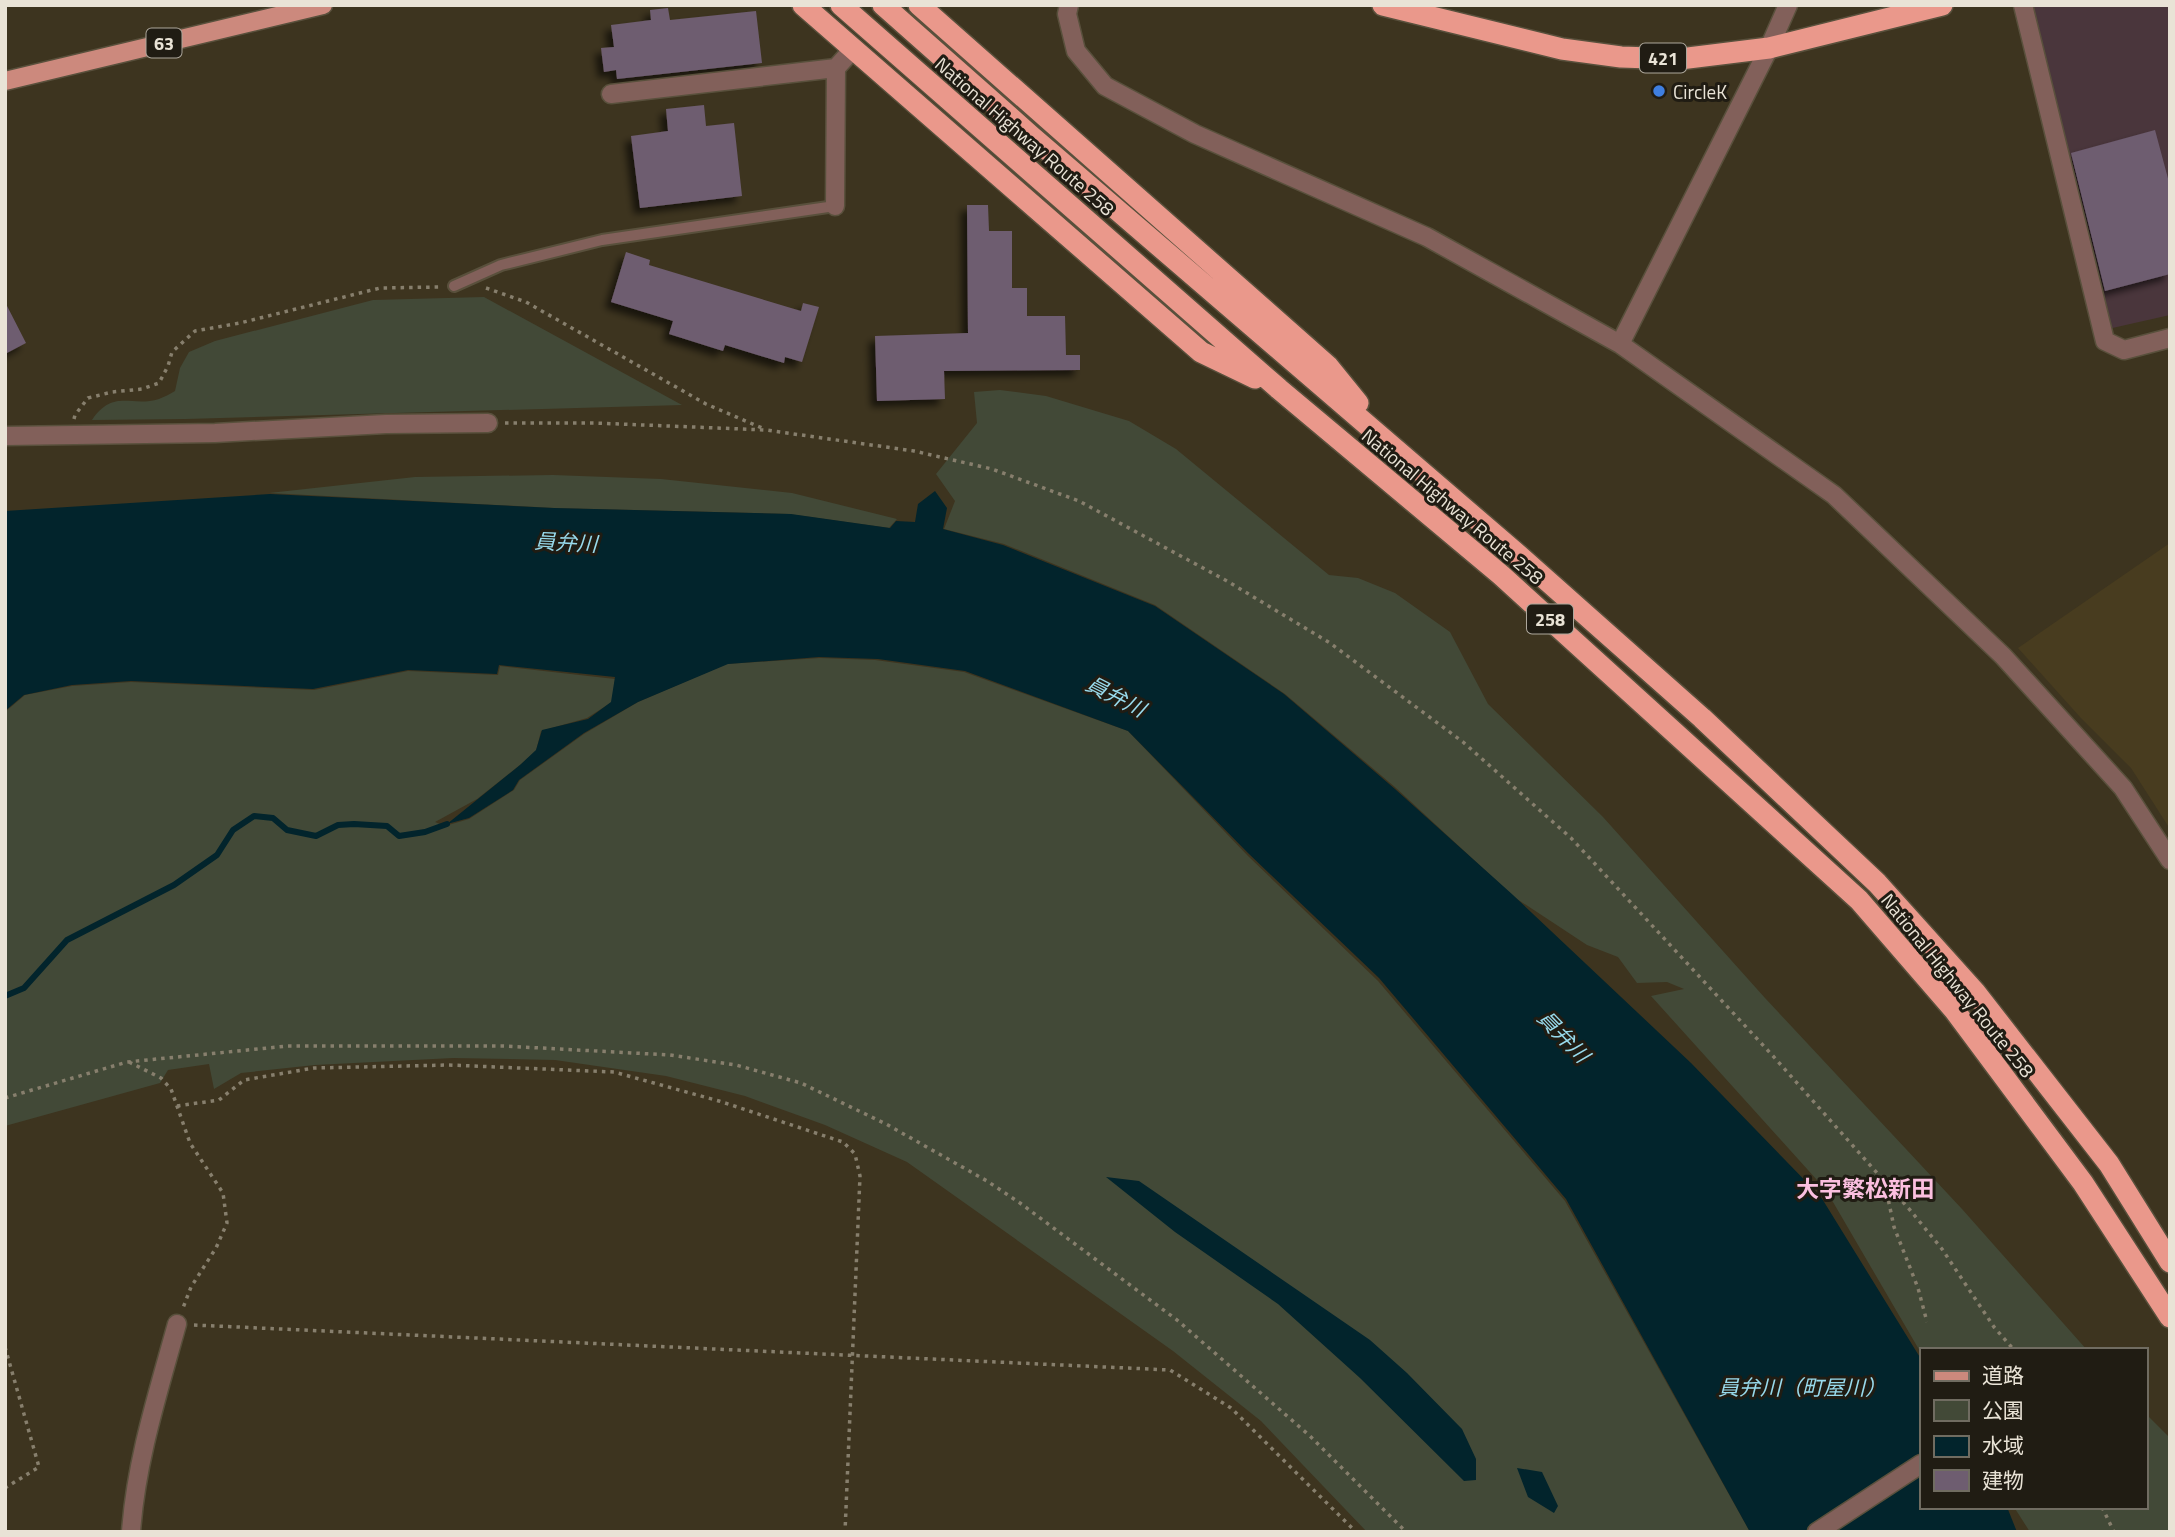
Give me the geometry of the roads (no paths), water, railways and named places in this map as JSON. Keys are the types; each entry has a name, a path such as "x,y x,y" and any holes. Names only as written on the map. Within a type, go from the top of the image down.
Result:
{"highway":[{"path":"803,5 1201,352 1279,389"},
{"name":"National Highway Route 258","path":"841,5 1279,389 1501,575 1859,900 1955,1011 2083,1182 2170,1317"},
{"name":"National Highway Route 258","path":"883,5 1702,718 1877,883 1975,992 2101,1153 2170,1262"},
{"path":"919,5 1328,366 1391,445"},
{"name":"421","path":"1383,5 1562,49 1621,57 1680,59 1769,48 1942,5"}],"main road":[{"name":"63","path":"5,80 323,5"}],"street":[{"path":"1069,5 1066,14 1076,51 1105,86 1195,134 1427,237 1620,344 1833,495 2003,656 2123,788 2170,860"},
{"path":"1620,344 1788,5"},
{"path":"2023,5 2105,341 2124,350 2170,338"},
{"path":"611,94 836,68 854,48"},
{"path":"835,205 836,68"},
{"path":"5,436 215,433 386,424 488,424"},
{"path":"131,1532 133,1506 146,1438 177,1324"},
{"path":"1817,1532 1920,1465"}],"lane":[{"path":"454,286 501,264 602,240 835,205"}],"water":[{"path":"935,491 947,508 943,529 1003,545 1155,606 1284,694 1513,895 1691,1063 1821,1197 1920,1357 1920,1509 2008,1509 2017,1532 1750,1532 1566,1199 1379,978 1248,853 1128,731 965,671 878,659 819,657 728,664 638,702 584,733 519,780 513,790 469,818 447,824 536,750 542,730 588,719 611,702 615,677 499,665 497,674 408,670 313,689 131,681 72,685 24,695 5,711 5,511 270,494 554,508 791,514 890,528 896,521 915,522 918,504"},
{"path":"1106,1177 1139,1181 1370,1340 1462,1429 1476,1459 1476,1480 1464,1481 1360,1378 1278,1304 1175,1232"},
{"path":"1517,1468 1542,1472 1558,1506 1554,1513 1528,1497"}],"waterway":[{"path":"5,996 24,988 67,940 174,885 217,855 233,830 254,816 273,818 287,830 316,836 338,825 387,826 399,836 425,832 447,824"}],"place":[{"name":"CircleK","path":"1659,91"}],"district":[{"name":"大字繁松新田","path":"1865,1188"}],"water label":[{"name":"員弁川","path":"566,542"},
{"name":"員弁川","path":"1116,696"},
{"name":"員弁川","path":"1564,1036"},
{"name":"員弁川（町屋川）","path":"1802,1387"}]}
